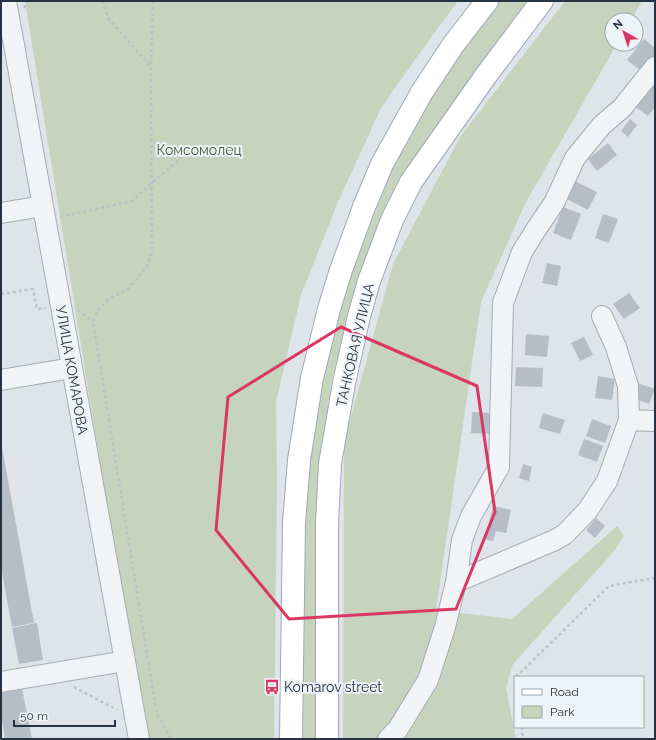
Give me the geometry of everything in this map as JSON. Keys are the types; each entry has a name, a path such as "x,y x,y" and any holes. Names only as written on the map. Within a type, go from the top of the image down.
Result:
{"main road":[{"path":"291,739 294,523 299,460 312,378 329,309 341,270 364,207 382,164 422,92 453,45 487,1"},
{"name":"ТАНКОВАЯ УЛИЦА","path":"327,739 327,522 330,464 344,383 359,316 369,281 392,220 411,182 487,74 542,1"}],"street":[{"name":"УЛИЦА КОМАРОВА","path":"6,1 50,212 61,306 139,739"},
{"path":"388,739 398,729 428,680 445,627 456,582 462,540 471,516 499,467 503,303 522,252 554,203 575,158 602,125 622,108 655,67"},
{"path":"1,213 50,212"},
{"path":"456,582 555,540 565,534 588,510 607,481 629,420 628,386 616,347 602,316"},
{"path":"1,380 72,368"},
{"path":"629,420 655,420"},
{"path":"1,682 125,661"}],"path":[{"path":"102,1 109,19 151,67"},
{"path":"153,1 151,67 152,251 147,267 128,289 109,299 100,309 93,322 157,715 172,739"},
{"path":"50,212 132,201 196,145"},
{"path":"1,294 33,289 37,309 61,306"},
{"path":"517,676 609,586 655,578"},
{"path":"50,674 136,720"},
{"path":"522,728 524,739"}],"highlighted area":[{"path":"341,327 477,386 495,512 456,609 289,619 216,530 228,397"}],"green space":[{"name":"Комсомолец","path":"25,1 458,1 381,108 338,202 301,295 276,402 277,487 274,739 145,739"},
{"path":"499,1 534,1 445,120 349,313 331,383 321,463 316,522 315,739 303,739 305,523 310,462 322,382 340,311 351,274 392,170 432,98 463,48"},
{"path":"565,1 642,1 636,12 604,12 604,52 612,52 526,202 481,302 436,610 512,619 617,526 624,535 616,549 513,664 506,688 516,739 343,739 344,442 393,264 460,137"}],"building":[{"path":"644,39 655,48 655,55 641,71 627,60 633,52 644,52"},
{"path":"651,82 655,85 655,107 648,116 634,106"},
{"path":"630,119 637,125 628,137 621,131"},
{"path":"608,143 617,155 597,171 588,159"},
{"path":"573,180 597,192 588,210 565,198"},
{"path":"563,207 581,214 571,240 553,233"},
{"path":"603,214 618,219 609,243 595,238"},
{"path":"547,263 561,266 557,286 542,283"},
{"path":"629,293 640,308 624,319 613,304"},
{"path":"526,334 549,336 547,357 525,355"},
{"path":"584,337 593,355 580,361 571,343"},
{"path":"516,367 543,368 542,387 515,386"},
{"path":"598,376 615,379 612,400 595,398"},
{"path":"635,382 655,389 649,404 630,397"},
{"path":"472,412 492,413 491,434 471,433"},
{"path":"543,413 565,420 560,434 539,428"},
{"path":"592,419 611,426 605,443 586,436"},
{"path":"584,439 603,446 597,462 578,455"},
{"path":"1,447 34,623 12,627 1,567"},
{"path":"523,464 532,467 529,481 519,478"},
{"path":"493,506 511,510 506,533 496,531 493,541 485,539"},
{"path":"596,518 605,526 595,538 586,530"},
{"path":"37,623 43,660 19,664 12,628"},
{"path":"22,689 32,739 5,739 1,715 1,693"}],"place":[{"name":"Komarov street","path":"272,687"}]}
